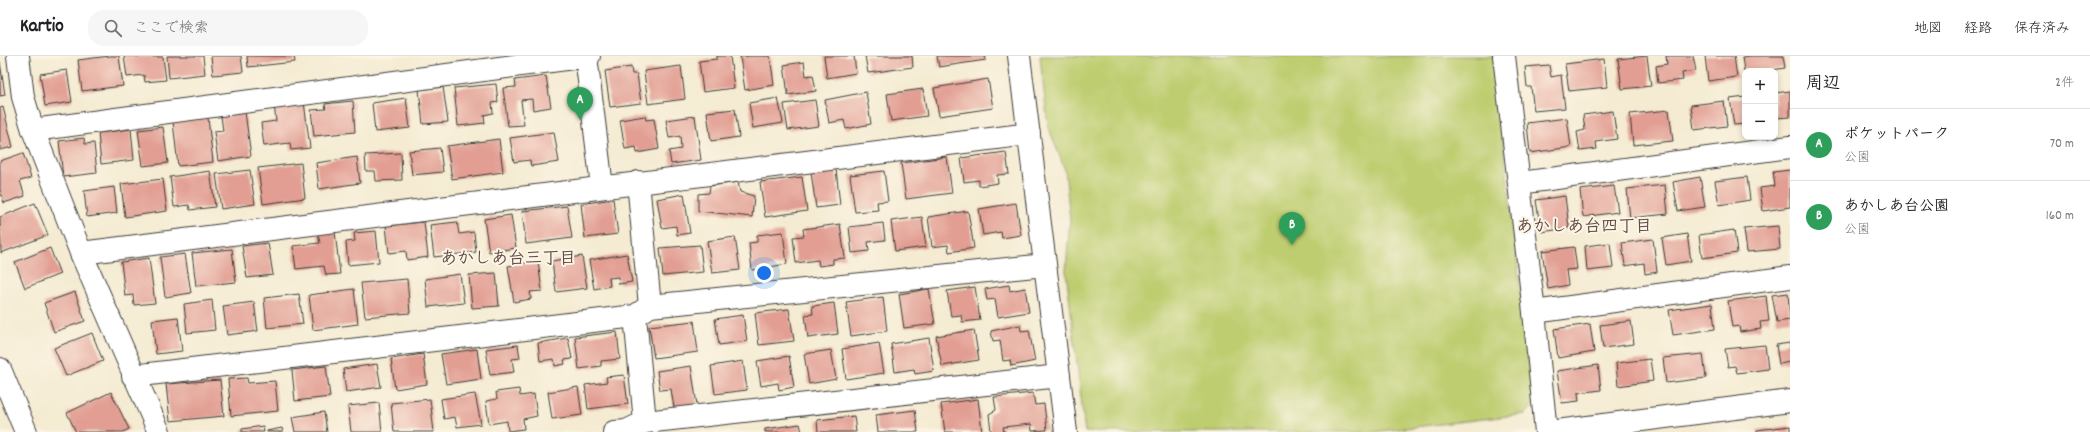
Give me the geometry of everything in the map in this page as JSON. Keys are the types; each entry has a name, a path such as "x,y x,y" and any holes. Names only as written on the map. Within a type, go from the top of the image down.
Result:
{"street":[{"path":"18,56 24,97 33,130 81,253 133,376 159,432"},
{"path":"1019,56 1066,432"},
{"path":"1504,56 1548,432 1790,401"},
{"path":"33,130 578,57 602,188"},
{"path":"81,253 1029,134"},
{"path":"1519,183 1790,146"},
{"path":"638,182 643,311 628,429 1059,376"},
{"path":"133,376 643,311 1045,265"},
{"path":"1534,312 1790,277"},
{"path":"0,369 26,432"}],"green space":[{"path":"1040,56 1493,56 1534,404 1526,414 1372,432 1085,432 1066,270 1070,220 1065,170 1048,126"}],"building":[{"path":"119,56 123,86 82,91 78,60"},
{"path":"124,56 163,57 166,80 145,82 144,75 127,77"},
{"path":"167,56 203,56 205,74 169,78"},
{"path":"211,56 241,56 243,72 213,75"},
{"path":"247,56 294,56 295,62 248,67"},
{"path":"717,56 730,56 734,88 703,92 699,61 717,59"},
{"path":"770,56 774,85 745,90 740,57"},
{"path":"824,56 854,56 856,73 827,78"},
{"path":"865,56 912,56 913,67 868,73"},
{"path":"937,56 985,56 986,60 939,67"},
{"path":"1647,56 1651,86 1622,89 1618,59"},
{"path":"1666,56 1693,56 1696,71 1682,73 1683,80 1658,83 1656,66 1667,64"},
{"path":"1705,56 1734,56 1737,77 1708,81"},
{"path":"1783,56 1785,68 1744,68 1742,57"},
{"path":"1604,59 1607,87 1569,91 1565,64"},
{"path":"0,62 5,95 0,96"},
{"path":"804,62 806,76 813,75 816,91 788,95 784,65"},
{"path":"1549,65 1551,77 1561,75 1565,108 1534,111 1531,87 1527,87 1525,67"},
{"path":"681,66 685,99 648,104 644,71"},
{"path":"631,67 632,74 637,74 641,103 610,107 605,71"},
{"path":"67,70 72,102 45,106 40,74"},
{"path":"546,76 551,107 533,110 532,99 521,100 524,125 508,126 503,88 516,87 515,80"},
{"path":"988,79 993,108 939,116 934,88"},
{"path":"496,84 498,102 492,103 493,113 484,115 485,123 458,126 454,88"},
{"path":"443,87 448,122 423,124 419,90"},
{"path":"923,89 927,116 891,121 887,94"},
{"path":"1790,91 1790,117 1778,118 1778,93"},
{"path":"866,92 871,124 846,129 844,120 829,123 825,100"},
{"path":"1742,97 1742,124 1734,125 1730,99"},
{"path":"406,98 410,128 375,132 372,103"},
{"path":"778,98 783,123 753,128 749,103"},
{"path":"815,100 819,126 788,130 784,104"},
{"path":"353,101 355,132 314,136 311,110 326,109 325,104"},
{"path":"1724,101 1727,126 1694,130 1691,105"},
{"path":"304,102 310,148 291,150 290,143 264,146 261,123 276,121 274,105"},
{"path":"3,107 13,147 0,150 0,108"},
{"path":"735,109 739,137 711,141 707,112"},
{"path":"1669,110 1673,141 1633,145 1630,114"},
{"path":"1613,111 1617,139 1596,142 1597,149 1580,151 1577,132 1585,130 1583,115"},
{"path":"245,112 251,156 218,161 214,132 223,131 221,116"},
{"path":"645,116 646,120 654,119 659,149 637,153 636,147 625,149 620,120"},
{"path":"695,116 701,160 671,164 669,151 681,149 680,136 669,138 666,120"},
{"path":"208,118 213,162 178,166 173,122"},
{"path":"1567,118 1571,147 1530,153 1527,123"},
{"path":"163,127 168,163 143,166 138,130"},
{"path":"131,129 134,160 101,164 98,133"},
{"path":"554,132 559,162 531,166 530,160 514,162 510,138"},
{"path":"84,138 85,144 94,143 97,173 63,177 59,141"},
{"path":"499,139 503,172 452,179 447,146"},
{"path":"440,148 443,172 412,175 409,151"},
{"path":"1006,152 1009,174 997,175 998,183 979,186 979,180 964,182 961,158"},
{"path":"23,153 31,178 20,181 25,196 4,203 0,190 0,161"},
{"path":"401,153 402,180 376,181 375,171 366,171 365,155"},
{"path":"357,157 360,183 319,189 316,163"},
{"path":"947,157 952,193 906,199 901,163"},
{"path":"301,163 305,198 263,204 258,168"},
{"path":"836,169 840,205 816,208 811,172"},
{"path":"250,170 255,204 221,209 216,174"},
{"path":"1790,170 1790,207 1763,211 1760,188 1775,186 1773,172"},
{"path":"210,171 215,207 190,210 189,205 174,207 170,177"},
{"path":"884,171 888,201 877,202 878,210 855,212 850,175"},
{"path":"802,177 807,211 765,217 760,182"},
{"path":"1700,177 1705,207 1678,211 1673,182"},
{"path":"1747,177 1750,200 1719,205 1715,181"},
{"path":"163,179 167,211 125,217 121,184"},
{"path":"738,182 740,192 754,196 752,217 698,211 698,194 709,193 710,186"},
{"path":"1665,185 1668,214 1630,218 1627,189"},
{"path":"1614,186 1618,212 1583,217 1580,190"},
{"path":"114,187 117,213 87,217 84,191"},
{"path":"684,194 690,233 677,235 676,226 662,228 657,199"},
{"path":"1565,196 1569,228 1541,232 1536,200"},
{"path":"613,199 618,234 585,238 581,204"},
{"path":"35,203 48,235 1,253 0,217"},
{"path":"1016,203 1021,235 1002,238 1001,232 983,235 979,209"},
{"path":"567,206 572,238 526,244 522,211"},
{"path":"968,211 974,248 949,252 948,245 932,247 928,217"},
{"path":"511,215 516,248 489,252 484,219"},
{"path":"922,217 926,247 895,251 891,221"},
{"path":"424,222 428,257 407,260 406,251 389,253 386,226"},
{"path":"457,222 459,234 474,232 476,252 434,257 430,225"},
{"path":"883,223 885,240 868,242 869,251 852,253 849,227"},
{"path":"840,224 845,258 833,259 833,264 819,266 818,260 796,263 793,237 804,236 803,229"},
{"path":"1778,226 1780,249 1747,252 1744,229"},
{"path":"1734,230 1737,253 1702,258 1699,235"},
{"path":"376,231 379,262 348,265 346,242 355,241 354,233"},
{"path":"335,232 340,274 326,275 324,266 296,269 293,246 320,243 318,234"},
{"path":"783,232 787,264 752,270 749,243 757,242 757,235"},
{"path":"1687,234 1691,261 1666,265 1662,238"},
{"path":"735,237 740,270 712,273 707,241"},
{"path":"1653,239 1657,272 1645,274 1644,263 1625,266 1622,243"},
{"path":"268,243 273,275 247,278 242,246"},
{"path":"1610,243 1613,268 1587,271 1585,246"},
{"path":"700,245 703,272 663,276 660,248"},
{"path":"1574,247 1577,269 1566,270 1568,285 1548,289 1542,251"},
{"path":"50,248 60,274 25,288 15,262"},
{"path":"232,249 236,282 196,286 192,253"},
{"path":"185,254 191,293 165,297 160,257"},
{"path":"627,254 632,282 619,284 618,277 609,278 610,286 594,289 589,260"},
{"path":"582,256 587,288 556,292 552,261"},
{"path":"149,258 155,303 134,305 133,295 125,296 121,262"},
{"path":"538,261 542,291 530,292 531,299 514,302 508,266"},
{"path":"496,273 499,306 472,308 469,275"},
{"path":"460,274 464,303 428,307 425,279"},
{"path":"407,279 410,313 365,317 361,283"},
{"path":"1009,285 1010,291 1025,288 1029,312 998,317 995,299 987,300 985,289"},
{"path":"975,287 980,320 962,322 961,315 951,316 947,291"},
{"path":"354,289 358,324 313,330 309,295"},
{"path":"929,289 935,324 904,328 899,294"},
{"path":"75,292 85,321 54,332 44,303"},
{"path":"1788,293 1790,320 1777,322 1772,295"},
{"path":"299,294 303,324 267,328 264,298"},
{"path":"1766,296 1769,321 1760,322 1761,329 1740,332 1739,326 1732,327 1728,301"},
{"path":"883,297 887,331 851,336 846,302"},
{"path":"212,300 215,330 187,333 184,304"},
{"path":"254,302 258,331 227,335 223,306"},
{"path":"834,303 838,334 808,338 805,315 813,314 812,306"},
{"path":"1712,304 1715,329 1673,335 1669,310"},
{"path":"789,309 794,341 759,345 755,313"},
{"path":"743,315 747,341 719,345 715,319"},
{"path":"178,317 182,351 156,354 152,320"},
{"path":"694,321 698,352 654,358 649,326"},
{"path":"1631,321 1634,344 1603,348 1600,325"},
{"path":"1590,324 1594,352 1558,358 1554,329"},
{"path":"1020,325 1021,331 1029,330 1035,361 1011,366 1010,360 1003,361 1000,340 993,341 991,331"},
{"path":"974,330 979,360 942,366 936,336"},
{"path":"617,332 620,359 601,361 601,366 579,369 575,337"},
{"path":"92,333 103,361 66,376 54,348"},
{"path":"568,338 572,359 564,360 565,364 555,366 554,359 540,361 538,343"},
{"path":"929,338 934,371 915,374 914,369 895,372 891,344"},
{"path":"879,343 884,373 846,379 842,349"},
{"path":"1790,343 1790,362 1779,364 1776,345"},
{"path":"518,345 520,358 512,359 514,372 490,375 486,349"},
{"path":"1765,345 1768,369 1737,373 1735,366 1728,367 1725,349"},
{"path":"477,349 481,379 446,384 441,354"},
{"path":"831,350 836,379 809,384 804,354"},
{"path":"423,354 427,384 395,389 391,359"},
{"path":"1703,354 1706,378 1666,383 1663,358"},
{"path":"789,356 794,387 779,390 778,383 761,386 757,361"},
{"path":"1650,359 1653,381 1618,386 1616,363"},
{"path":"743,361 747,390 715,394 711,366"},
{"path":"377,364 381,387 346,392 343,369"},
{"path":"1598,365 1601,390 1578,393 1579,401 1562,403 1557,371"},
{"path":"326,366 330,397 295,401 292,370"},
{"path":"691,366 697,405 674,408 671,389 660,390 657,371"},
{"path":"624,375 628,404 588,409 585,385 607,382 606,377"},
{"path":"247,378 248,383 275,381 278,411 231,416 228,379"},
{"path":"220,380 224,416 170,421 166,384"},
{"path":"578,387 582,415 552,419 548,392"},
{"path":"519,389 520,396 534,394 537,416 523,419 524,429 508,431 507,421 489,424 486,401 497,399 496,392"},
{"path":"111,392 129,429 123,432 76,432 67,413"},
{"path":"1033,393 1035,405 1044,404 1047,430 1032,431 1031,424 1003,427 1004,432 991,432 989,414 996,410 994,397"},
{"path":"475,394 481,424 457,427 455,417 444,419 441,399"},
{"path":"430,399 434,432 394,432 391,403"},
{"path":"978,399 982,432 945,432 941,404"},
{"path":"379,403 382,432 351,432 348,406"},
{"path":"915,410 918,432 878,432 876,415"},
{"path":"324,412 327,432 295,432 292,417"},
{"path":"854,416 856,432 818,432 817,420"},
{"path":"800,424 802,432 765,432 765,429"},
{"path":"263,426 264,432 242,432 242,429"},
{"path":"1790,426 1790,432 1757,432 1757,430"},
{"path":"282,428 283,432 267,432 267,431"}],"place":[{"name":"ポケットパーク","path":"580,120"},
{"name":"あかしあ台公園","path":"1292,245"}],"district":[{"name":"あかしあ台四丁目","path":"1584,225"},
{"name":"あかしあ台三丁目","path":"508,257"}]}
